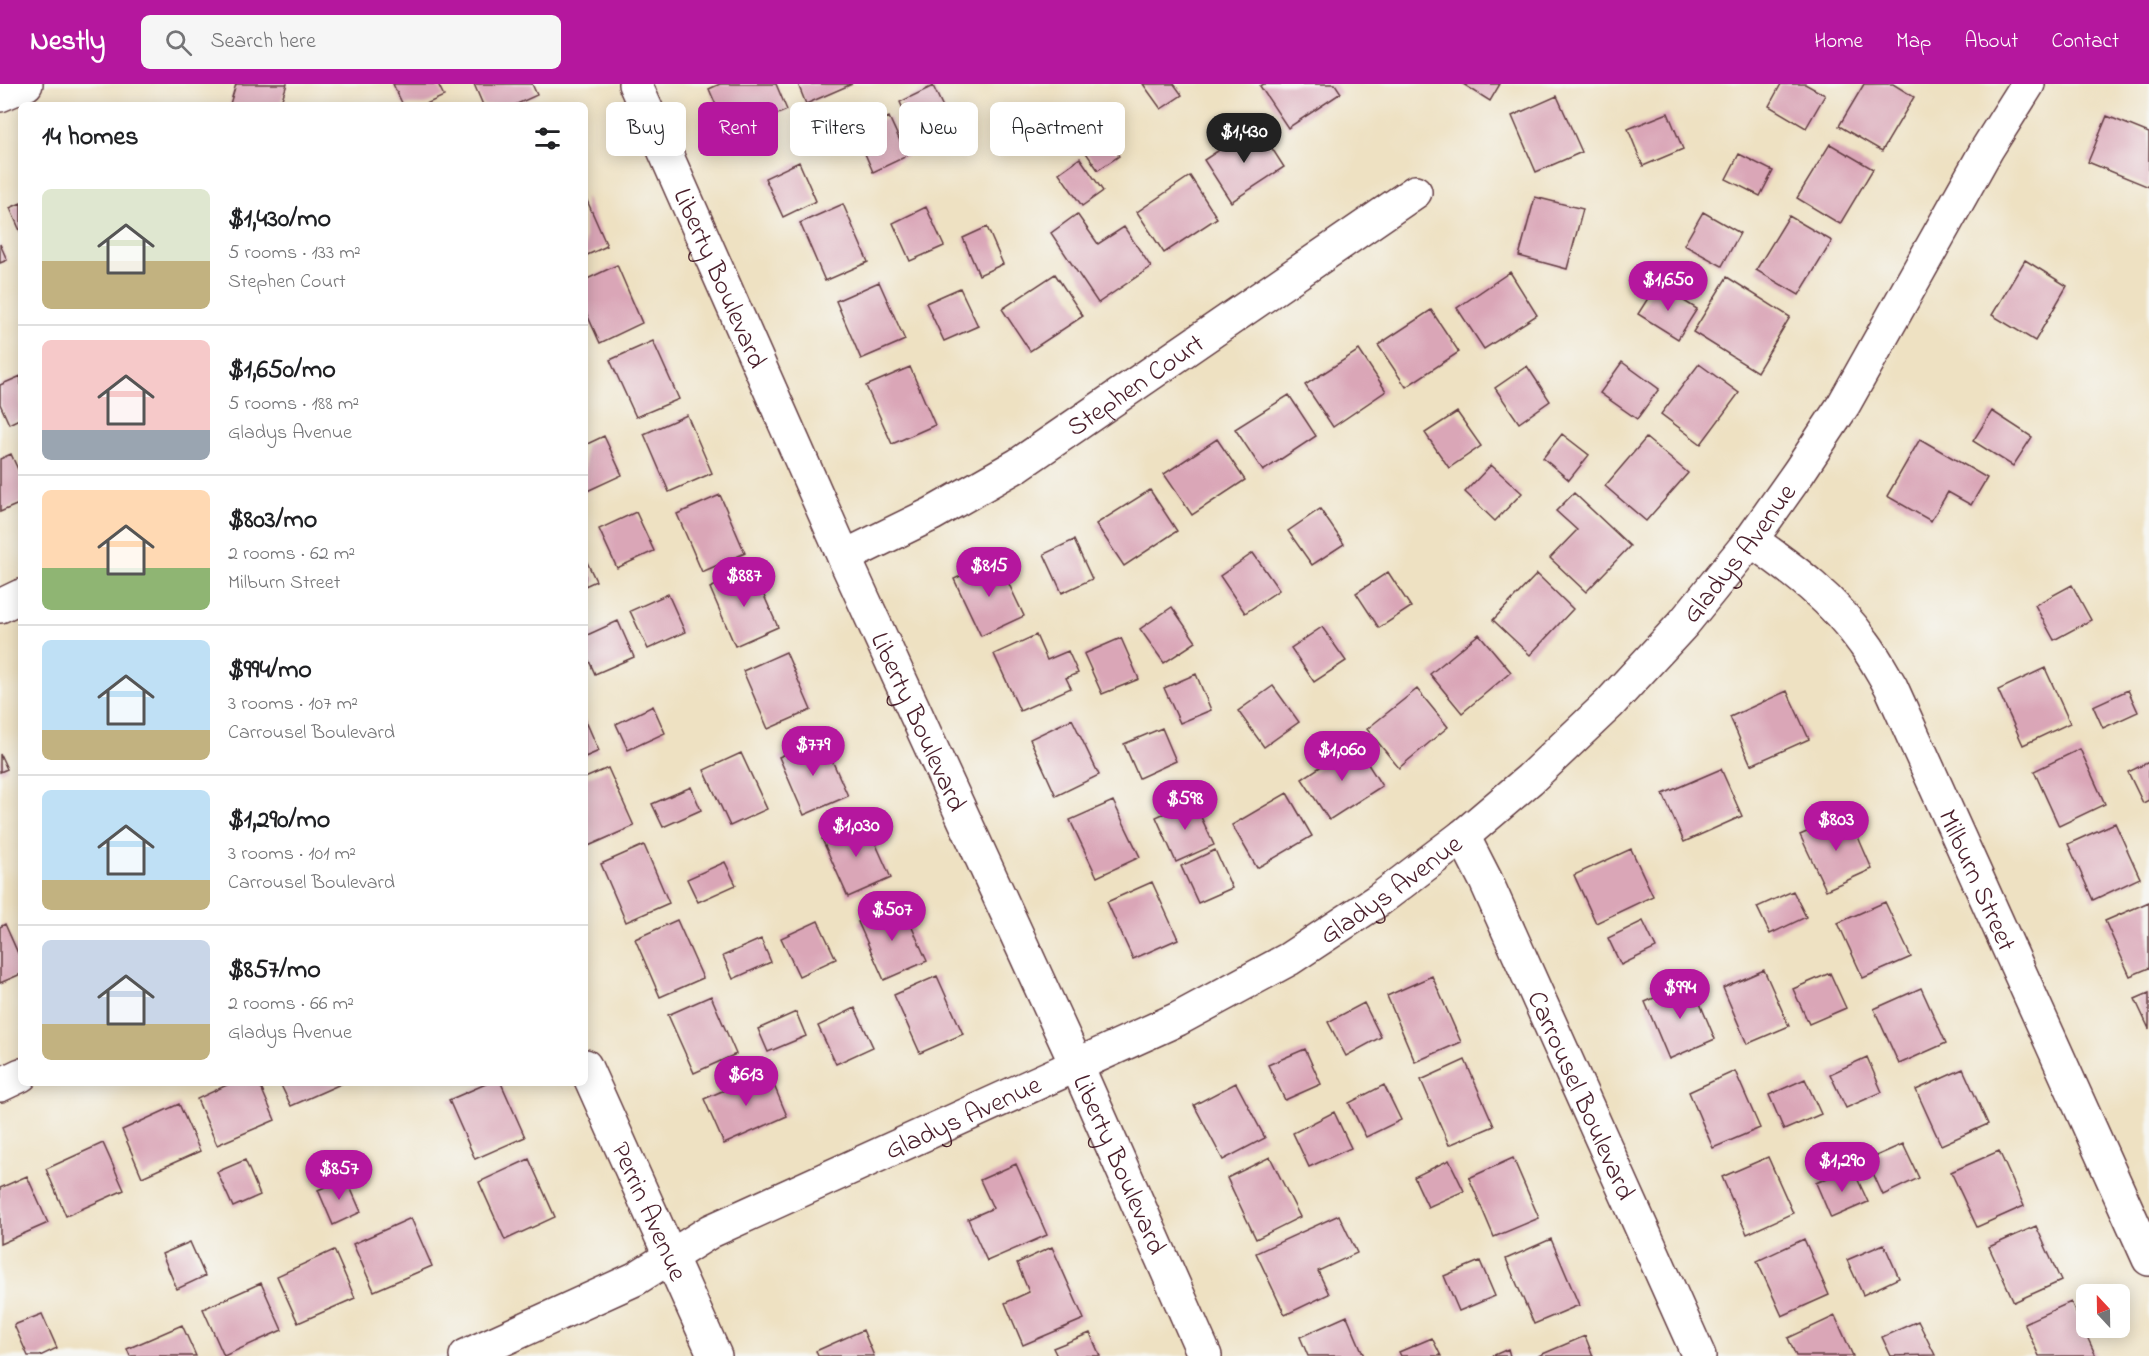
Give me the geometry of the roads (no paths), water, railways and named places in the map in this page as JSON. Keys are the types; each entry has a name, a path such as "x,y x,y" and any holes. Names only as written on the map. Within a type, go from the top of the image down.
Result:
{"street":[{"path":"0,95 26,84"},
{"name":"Liberty Boulevard","path":"635,84 844,557 1077,1066 1205,1356"},
{"name":"Gladys Avenue","path":"466,1356 635,1279 711,1231 1178,1019 1289,959 1380,899 1463,836 1530,779 1608,704 1683,624 1751,540 1844,404 1988,149 2028,84"},
{"name":"Stephen Court","path":"844,557 933,514 1017,465 1415,192"},
{"name":"Milburn Street","path":"1751,540 1796,571 1833,605 1865,643 1891,687 2149,1259"},
{"path":"0,606 18,597"},
{"name":"Carrousel Boulevard","path":"1463,836 1486,881 1699,1356"},
{"name":"Perrin Avenue","path":"588,1073 715,1356"},
{"path":"0,1085 18,1076"}]}
